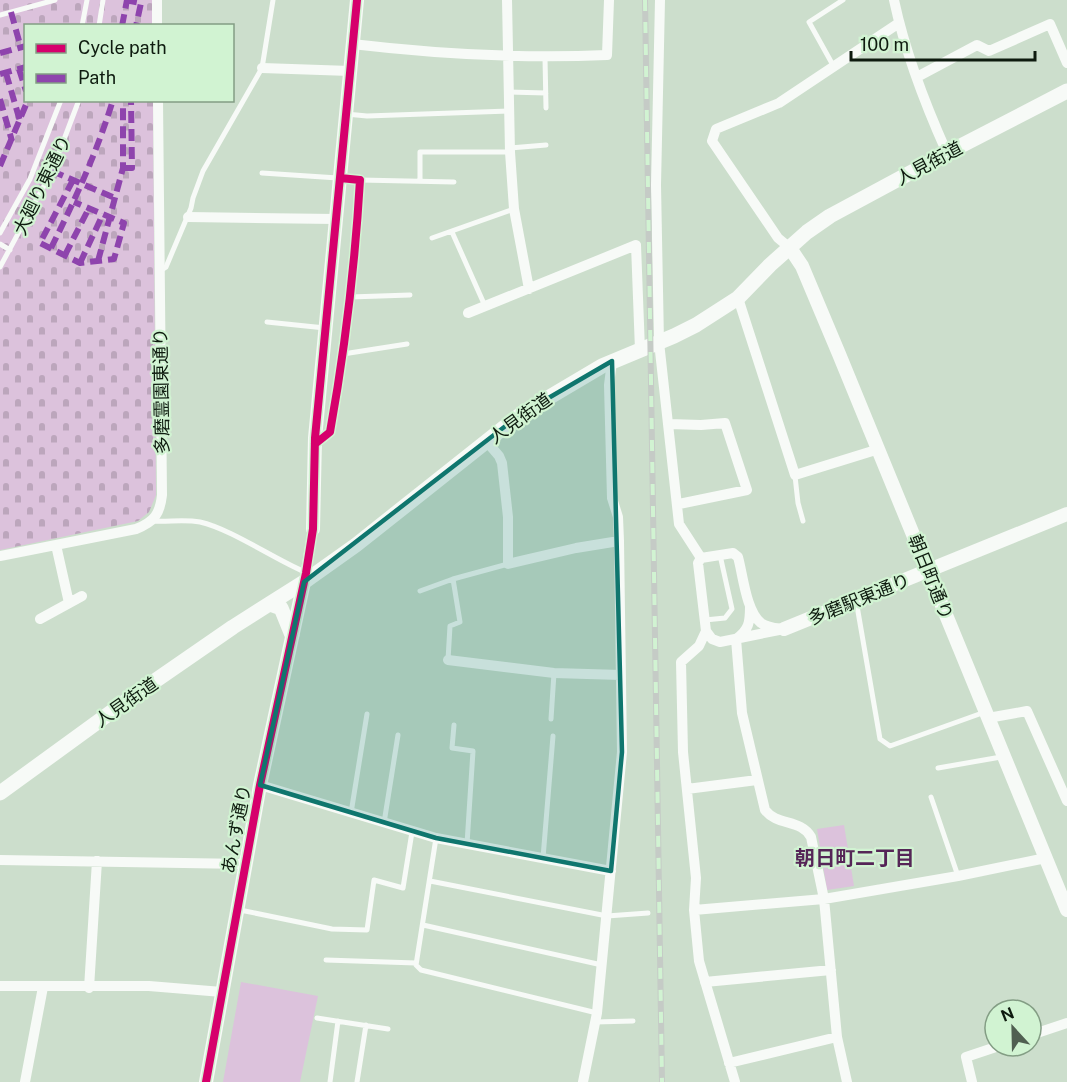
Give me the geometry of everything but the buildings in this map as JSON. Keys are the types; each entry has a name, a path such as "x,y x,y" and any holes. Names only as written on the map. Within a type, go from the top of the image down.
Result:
{"main road":[{"name":"人見街道","path":"0,794 126,701 356,545 521,414 612,361 696,325 738,298 807,232 830,216 1067,91"},
{"path":"270,604 281,608 292,634"}],"street":[{"path":"157,0 157,24"},
{"path":"305,578 313,529 315,444 357,0"},
{"path":"507,0 508,92 514,209 529,289"},
{"path":"352,44 545,58 607,55 609,0"},
{"path":"660,0 656,185 659,342 679,504 679,524 701,558"},
{"path":"894,0 899,23 929,114 947,153"},
{"path":"790,248 778,238 712,141 716,129 779,103 899,23"},
{"path":"917,77 977,45 989,51 1050,24 1067,63"},
{"path":"262,68 350,71"},
{"name":"多磨霊園東通り","path":"153,521 161,505 162,495 158,102"},
{"path":"315,444 330,432 351,297 360,180 340,178"},
{"path":"188,217 336,219"},
{"path":"468,314 636,245 640,350"},
{"name":"朝日町通り","path":"790,248 802,266 879,449 1067,910"},
{"path":"738,298 795,475 879,449"},
{"path":"583,1082 596,1017 622,752 619,541 618,517 612,498 609,385 612,361"},
{"path":"669,424 725,423 747,490 679,504"},
{"path":"487,442 502,463 508,517 508,564 576,548 619,541"},
{"name":"多磨駅東通り","path":"784,629 1067,514"},
{"path":"0,556 136,530 153,521"},
{"path":"56,545 69,603"},
{"path":"701,558 733,553 738,557 750,607 750,622 747,629 736,639"},
{"path":"701,558 698,563 705,626 704,638 681,662 683,752 696,878 694,910 699,961 735,1082"},
{"name":"あんず通り","path":"206,1082 260,785 305,578"},
{"path":"40,619 82,596"},
{"path":"750,607 763,624 784,629"},
{"path":"705,626 712,639 720,642"},
{"path":"692,652 720,642 784,629"},
{"path":"736,639 742,713 761,798 769,815 802,827 811,837 824,899 837,1037 847,1082"},
{"path":"448,660 554,673 621,675"},
{"path":"987,715 1027,711 1067,801"},
{"path":"687,789 757,780"},
{"path":"260,785 383,824 436,838 611,871"},
{"path":"694,910 824,899 1046,858"},
{"path":"0,860 245,864"},
{"path":"88,988 97,861"},
{"path":"705,982 831,970"},
{"path":"0,986 88,988 149,986 222,992"},
{"path":"25,1082 43,987"},
{"path":"1043,1031 1067,1023"},
{"path":"729,1063 837,1037"},
{"path":"972,1082 966,1057 983,1051"}],"lane":[{"path":"0,15 55,0"},
{"path":"82,24 87,0"},
{"path":"99,24 103,0"},
{"path":"159,272 166,267 188,217 203,171 262,68 273,0"},
{"path":"834,67 809,22 843,0"},
{"path":"545,58 546,108"},
{"path":"508,92 546,93"},
{"name":"大廻り東通り","path":"0,232 30,179 61,102"},
{"name":"大廻り東通り","path":"0,267 52,171 79,102"},
{"path":"346,114 367,116 509,111"},
{"path":"420,181 420,152 510,150 546,145"},
{"path":"262,173 340,178"},
{"path":"360,180 454,182"},
{"path":"432,238 514,209"},
{"path":"452,232 485,306"},
{"path":"0,244 10,250"},
{"path":"351,297 410,295"},
{"path":"267,322 325,328"},
{"path":"343,354 407,344"},
{"path":"795,475 798,503 803,521"},
{"path":"153,521 185,520 203,523 225,532 305,578"},
{"path":"705,626 725,618 732,609 720,555"},
{"path":"420,591 508,564"},
{"path":"448,660 450,626 460,622 453,579"},
{"path":"856,600 880,739 890,746 987,715"},
{"path":"551,718 554,673"},
{"path":"351,813 367,714"},
{"path":"454,725 452,748 473,751 467,844"},
{"path":"383,824 398,735"},
{"path":"543,858 553,736"},
{"path":"938,768 1004,756"},
{"path":"931,797 958,876"},
{"path":"237,909 332,929 367,930 374,880 403,888 412,832"},
{"path":"436,838 416,963 421,970 596,1017 633,1021"},
{"path":"430,881 607,916 648,914"},
{"path":"423,925 602,965"},
{"path":"326,960 416,963"},
{"path":"317,1018 388,1029"},
{"path":"330,1082 338,1021"},
{"path":"357,1082 366,1025"}],"highlighted area":[{"path":"612,361 622,752 611,871 436,838 260,785 304,582 521,414"}],"green space":[{"path":"0,0 153,0 153,24 24,24 24,102 153,102 156,495 149,512 138,521 0,550"},
{"path":"844,825 854,886 827,890 817,829"},
{"path":"241,982 318,996 300,1082 223,1082"}],"railway":[{"path":"645,0 662,1082"}],"marked path":[{"path":"125,0 141,3 136,24"},
{"path":"122,24 127,0"},
{"path":"11,12 19,41 24,43"},
{"path":"0,53 24,47"},
{"path":"0,74 24,68"},
{"path":"19,69 24,85"},
{"path":"6,73 20,121"},
{"path":"0,99 12,141"},
{"path":"0,166 27,102"},
{"path":"51,248 85,176 112,102"},
{"path":"98,261 123,168 123,102"},
{"path":"123,168 132,168 131,102"},
{"path":"52,171 115,198"},
{"path":"73,180 40,243 80,263 114,259 124,223 74,202"},
{"path":"65,255 89,208"},
{"path":"80,263 103,214"}],"cycle path":[{"path":"206,1082 260,785 306,573 313,529 315,438 357,0"},
{"path":"315,444 330,432 345,338 355,244 360,180 340,178"}],"district":[{"name":"朝日町二丁目","path":"855,858"}]}
